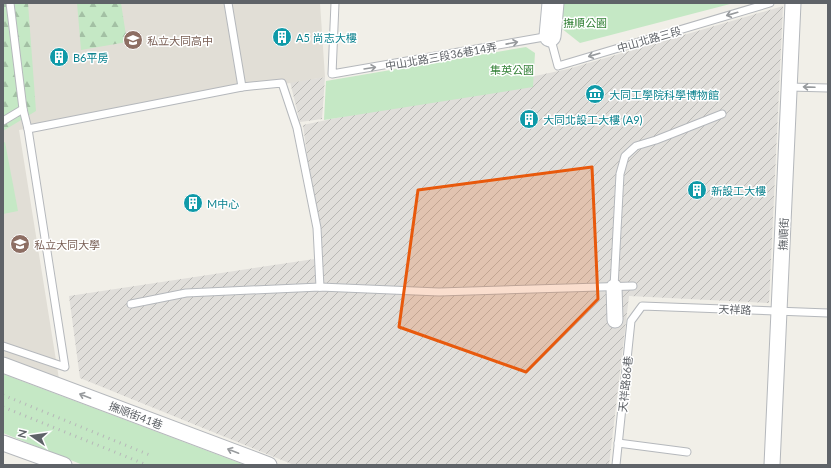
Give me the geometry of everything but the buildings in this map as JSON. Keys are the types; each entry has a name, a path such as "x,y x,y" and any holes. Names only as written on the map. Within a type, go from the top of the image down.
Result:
{"street":[{"path":"550,36 553,3"},
{"name":"撫順街","path":"772,465 793,3"},
{"path":"614,287 615,320"},
{"name":"撫順街41巷","path":"3,365 270,465"},
{"path":"3,443 64,465"}],"lane":[{"path":"3,346 65,367 28,129 23,109 10,3"},
{"path":"228,3 242,87"},
{"name":"中山北路三段36巷14弄","path":"335,3 332,74 550,36"},
{"name":"中山北路三段","path":"550,36 558,66 770,3"},
{"path":"28,129 242,87 282,83 297,128 316,228 320,287"},
{"path":"789,87 828,88"},
{"path":"3,121 23,109"},
{"path":"614,287 620,174 625,156 636,146 656,140 722,114"},
{"path":"131,304 186,293 320,287 439,292 580,286 633,286"},
{"name":"天祥路","path":"642,306 828,313"},
{"name":"天祥路86巷","path":"616,465 632,321 642,306"},
{"path":"618,443 687,452"}],"highlighted area":[{"path":"592,167 598,299 526,372 399,327 418,190"}],"shaded area":[{"name":"私立大同大學","path":"3,3 320,3 325,77 19,130 59,379 3,357"},
{"path":"783,6 769,303 629,296 609,465 294,465 80,378 69,296 321,258 303,125 568,69"},
{"path":"325,77 322,119 300,122 290,82"}],"green space":[{"path":"3,3 28,3 36,111 3,131"},
{"path":"77,3 121,3 127,42 81,50"},
{"name":"撫順公園","path":"564,3 734,3 580,43 561,28"},
{"name":"集英公園","path":"526,47 535,53 533,87 324,120 326,81"},
{"path":"5,142 18,211 3,214 3,143"},
{"path":"3,374 245,465 83,465 3,433"}],"railway":[{"path":"3,395 152,456"},
{"path":"3,407 147,465"}],"place":[{"name":"A5 尚志大樓","path":"282,37"},
{"name":"私立大同高中","path":"133,40"},
{"name":"B6平房","path":"59,57"},
{"name":"大同工學院科學博物館","path":"595,94"},
{"name":"大同北設工大樓 (A9)","path":"529,119"},
{"name":"新設工大樓","path":"697,190"},
{"name":"M中心","path":"193,203"},
{"name":"私立大同大學","path":"20,244"}]}
